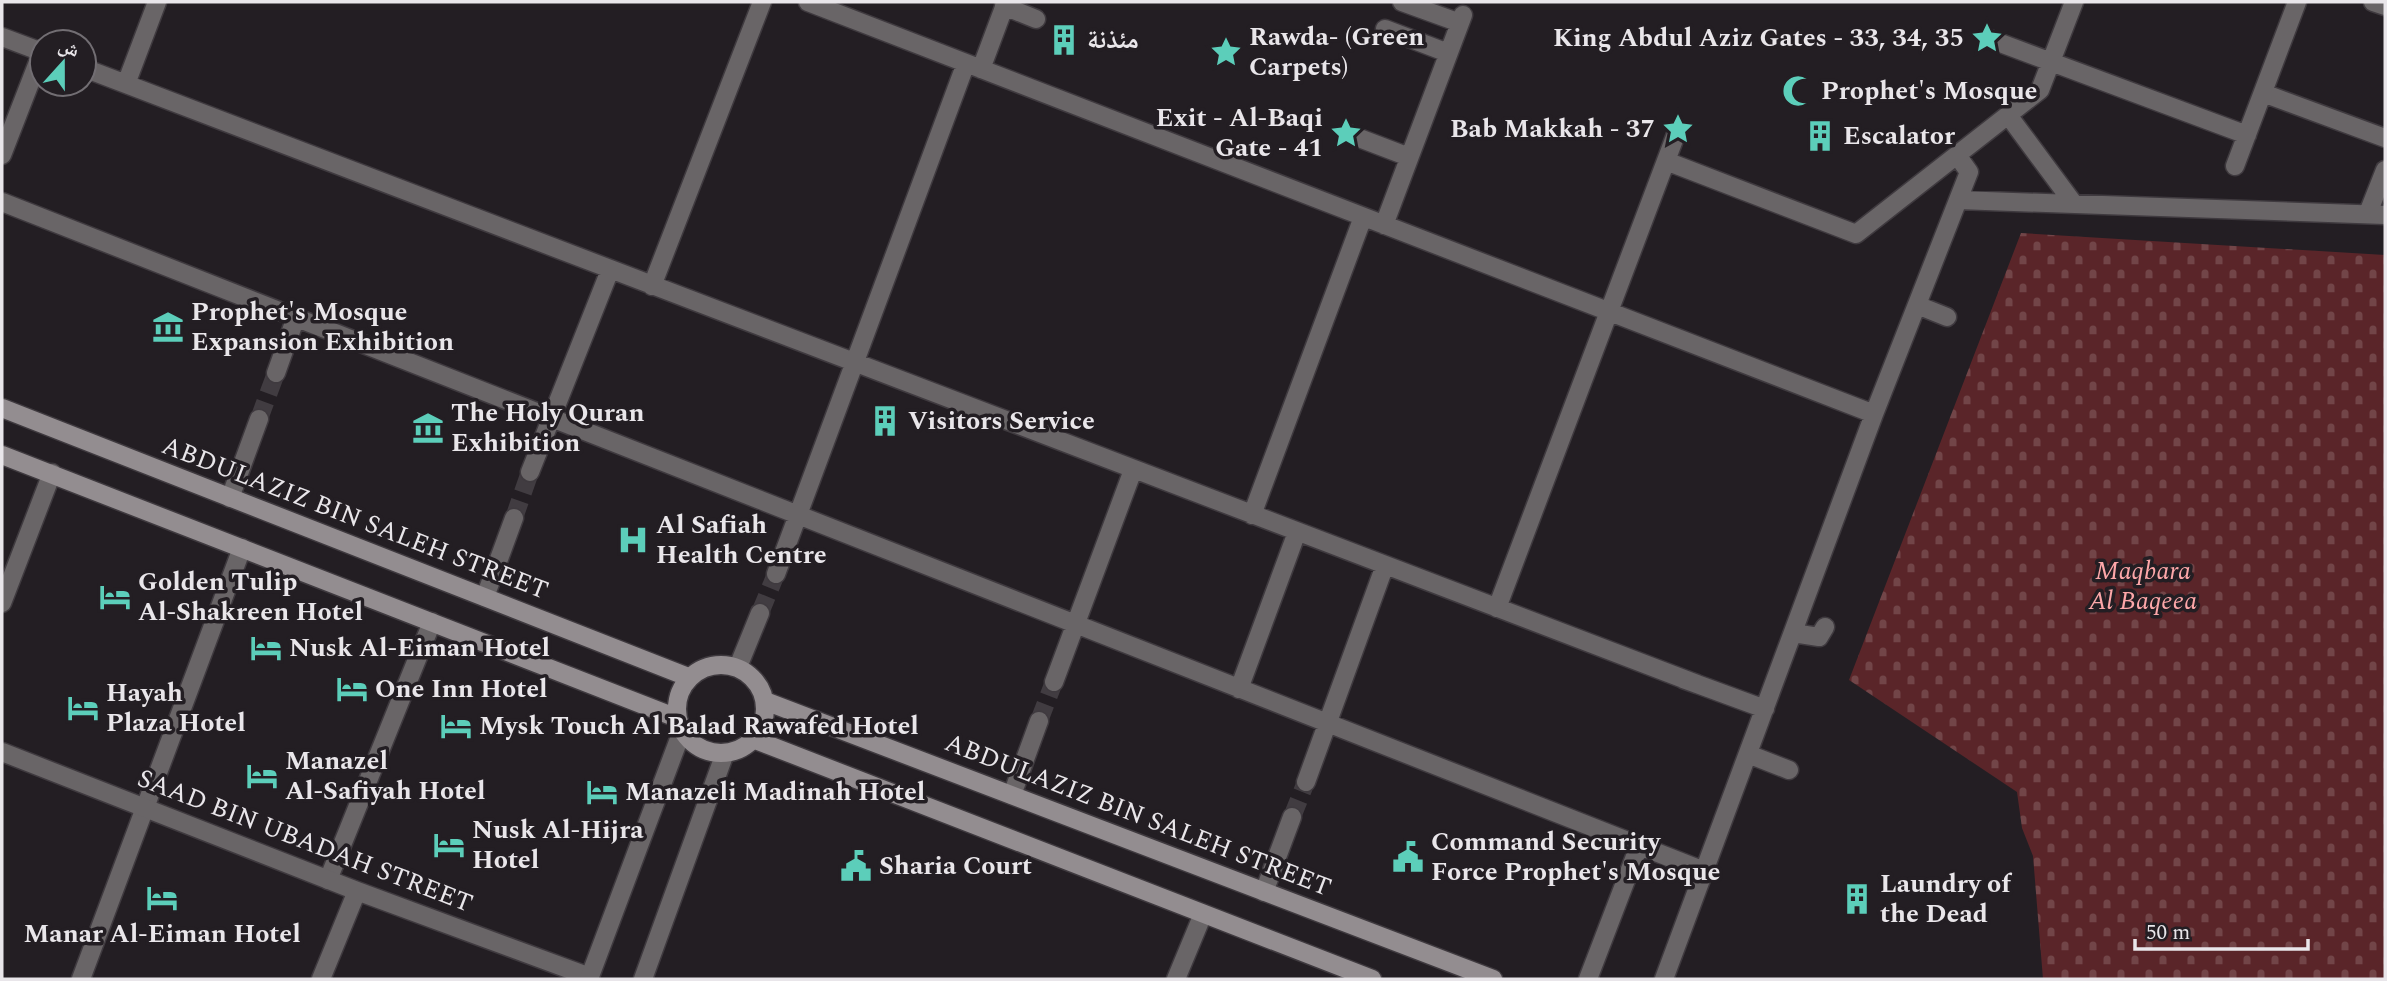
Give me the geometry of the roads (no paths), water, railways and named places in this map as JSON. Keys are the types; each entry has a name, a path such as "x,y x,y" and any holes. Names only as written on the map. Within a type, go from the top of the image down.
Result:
{"main road":[{"name":"ABDULAZIZ BIN SALEH STREET","path":"2,408 688,677"},
{"path":"2,454 432,622 679,724 705,751 736,751 753,739 765,715 765,701 760,687 738,667 712,665 688,677 678,696 679,724"},
{"name":"ABDULAZIZ BIN SALEH STREET","path":"765,701 1493,979"},
{"path":"753,739 1372,979"}],"street":[{"path":"126,84 158,2"},
{"path":"653,286 762,2"},
{"path":"808,2 1874,414"},
{"path":"1384,225 1461,19 1402,2"},
{"path":"1667,161 1856,234 2039,90 2074,2"},
{"path":"2235,166 2297,2"},
{"path":"2373,2 2385,6"},
{"path":"776,574 855,364 974,66 1005,4 1036,19"},
{"path":"1385,29 1448,53"},
{"path":"2,37 28,47"},
{"path":"1987,38 2248,135"},
{"path":"98,73 1765,709"},
{"path":"2,155 28,88"},
{"path":"2263,93 2385,138"},
{"path":"2008,115 2074,204"},
{"path":"1497,608 1678,129"},
{"path":"1346,133 1409,157"},
{"path":"1664,979 1874,414 1969,172 1957,155"},
{"path":"1958,200 2377,214 2385,170"},
{"path":"2,202 1704,871"},
{"path":"1252,515 1363,217"},
{"path":"530,472 610,270"},
{"path":"1917,305 1948,317"},
{"path":"276,373 296,317"},
{"path":"230,498 259,419"},
{"path":"1054,682 1133,470"},
{"path":"2,603 52,473"},
{"path":"485,597 514,518"},
{"path":"1239,689 1297,532"},
{"path":"81,979 242,548"},
{"path":"1306,782 1385,565"},
{"path":"738,667 760,613"},
{"path":"328,880 432,622"},
{"path":"1793,633 1819,637 1825,627"},
{"path":"1012,796 1040,721"},
{"path":"589,978 679,724"},
{"name":"SAAD BIN UBADAH STREET","path":"2,752 328,880 589,978"},
{"path":"643,979 725,753"},
{"path":"1748,754 1788,770"},
{"path":"1264,892 1292,817"},
{"path":"1588,979 1639,846"},
{"path":"321,979 357,891"},
{"path":"1176,979 1203,914"}],"tunnel":[{"path":"259,419 276,373"},
{"path":"514,518 530,472"},
{"path":"760,613 776,574"},
{"path":"1039,721 1054,682"},
{"path":"1292,817 1306,782"}],"place":[{"name":"King Abdul Aziz Gates - 33, 34, 35","path":"1987,38"},
{"name":"مئذنة","path":"1064,40"},
{"name":"Rawda- (Green Carpets)","path":"1226,52"},
{"name":"Prophet's Mosque","path":"1798,91"},
{"name":"Bab Makkah - 37","path":"1678,129"},
{"name":"Exit - Al-Baqi Gate - 41","path":"1346,133"},
{"name":"Escalator","path":"1820,136"},
{"name":"Prophet's Mosque Expansion Exhibition","path":"168,327"},
{"name":"Visitors Service","path":"885,421"},
{"name":"The Holy Quran Exhibition","path":"428,428"},
{"name":"Al Safiah Health Centre","path":"633,540"},
{"name":"Golden Tulip Al-Shakreen Hotel","path":"115,597"},
{"name":"Nusk Al-Eiman Hotel","path":"266,648"},
{"name":"One Inn Hotel","path":"352,689"},
{"name":"Hayah Plaza Hotel","path":"83,708"},
{"name":"Mysk Touch Al Balad Rawafed Hotel","path":"456,726"},
{"name":"Manazel Al-Safiyah Hotel","path":"262,776"},
{"name":"Manazeli Madinah Hotel","path":"602,792"},
{"name":"Nusk Al-Hijra Hotel","path":"449,845"},
{"name":"Command Security Force Prophet's Mosque","path":"1408,857"},
{"name":"Sharia Court","path":"856,866"},
{"name":"Manar Al-Eiman Hotel","path":"162,898"},
{"name":"Laundry of the Dead","path":"1857,899"}],"park label":[{"name":"Maqbara Al Baqeea","path":"2143,586"}]}
